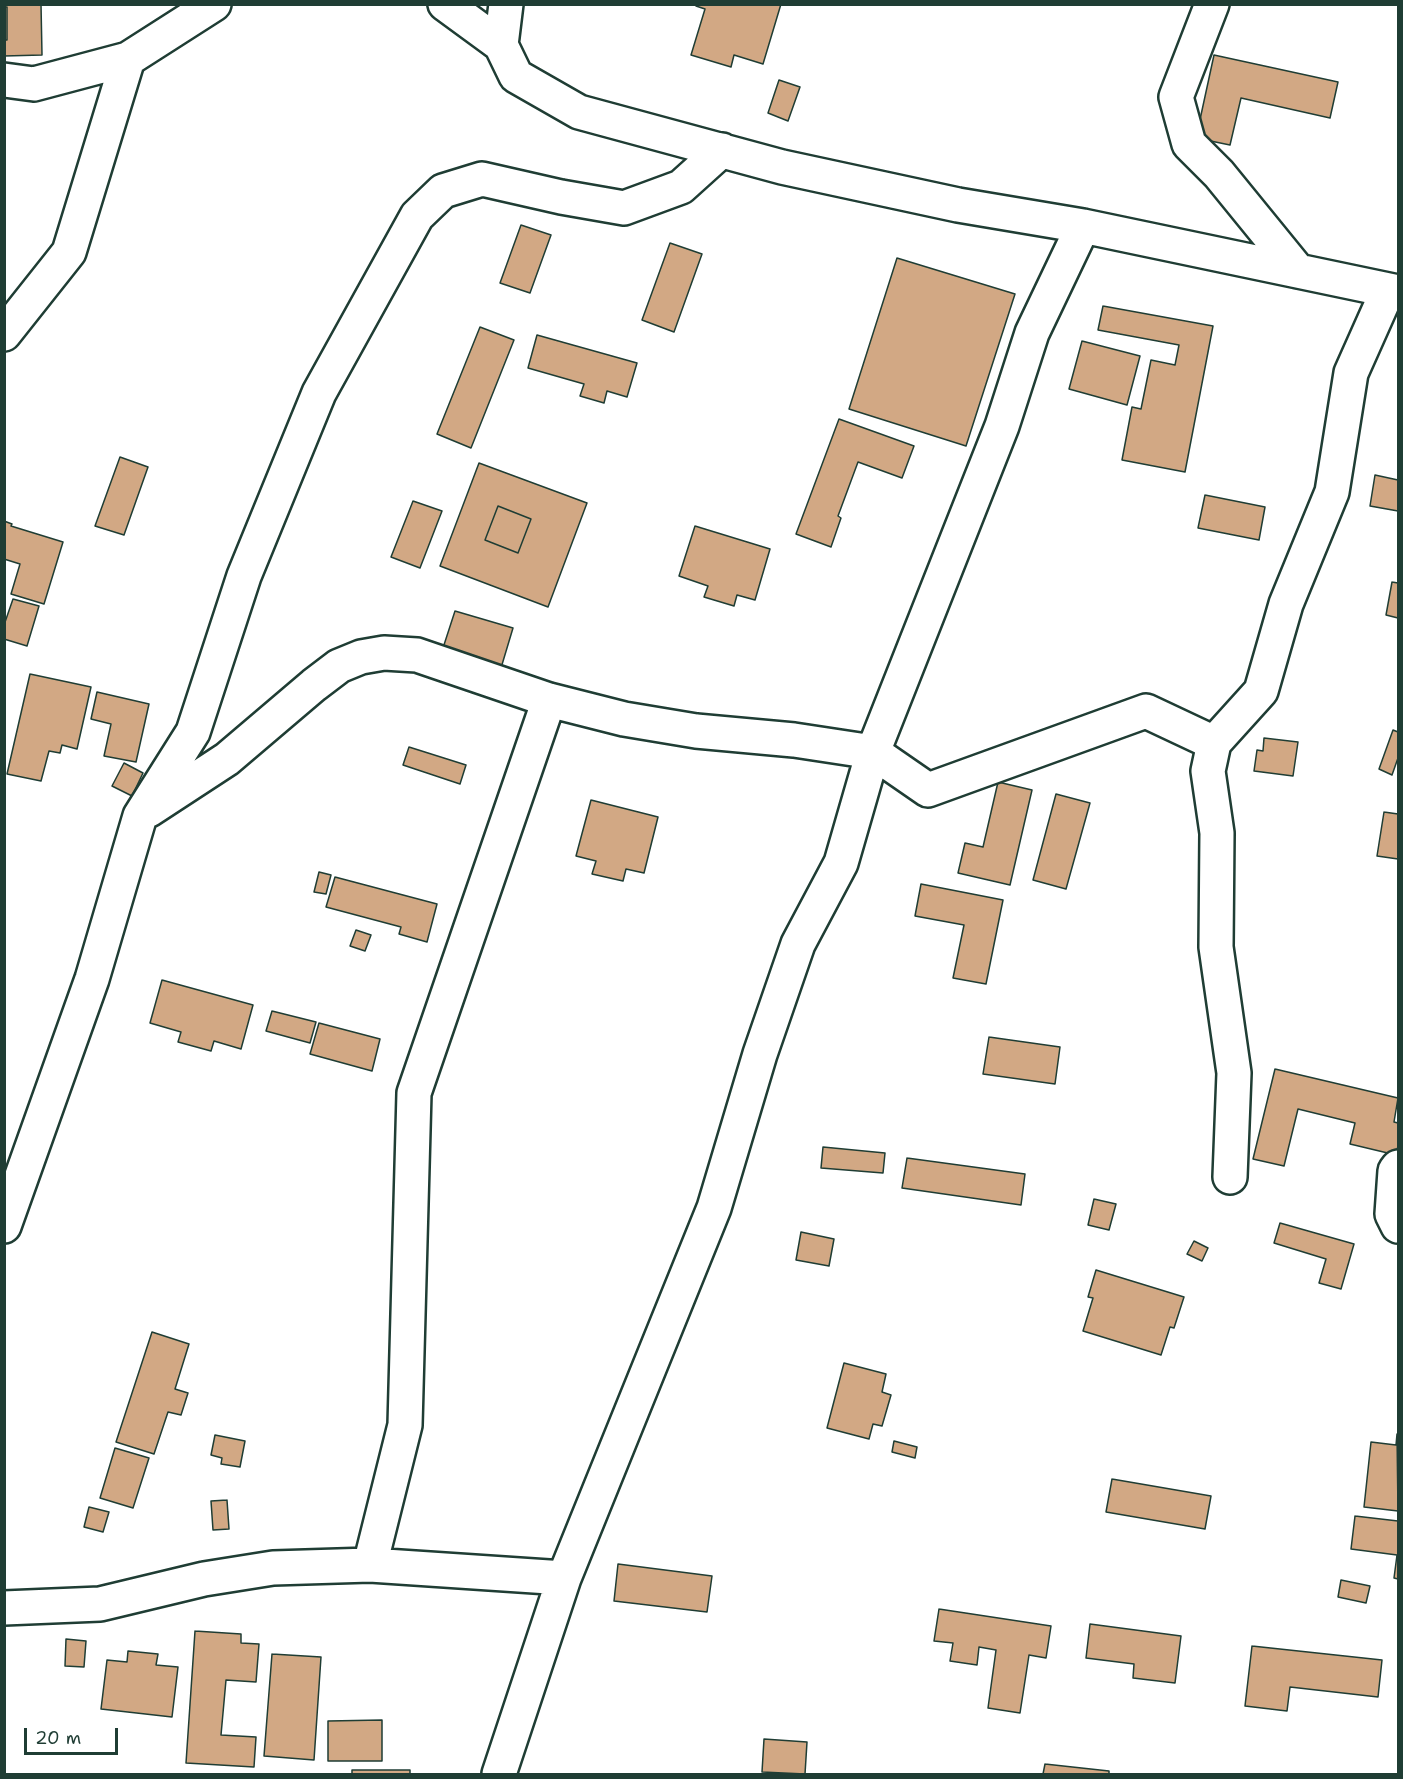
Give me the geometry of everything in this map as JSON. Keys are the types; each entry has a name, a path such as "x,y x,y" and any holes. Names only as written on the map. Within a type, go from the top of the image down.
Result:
{"street":[{"path":"4,80 34,84 128,59 213,4"},
{"path":"445,4 501,45 516,76 579,112 782,167 947,202 1083,226 1393,291 1351,373 1332,492 1286,604 1261,692 1214,743 1208,771 1217,833 1216,947 1234,1073 1230,1177"},
{"path":"501,45 506,4"},
{"path":"1212,4 1176,97 1189,144 1219,174 1298,271"},
{"path":"4,334 69,252 128,59"},
{"path":"4,1226 93,979 140,816 193,732 244,576 319,393 417,216 443,191 482,179 561,197 624,208 681,187 722,150"},
{"path":"499,1774 564,1578 714,1208 760,1054 798,944 841,863 873,752 1002,426 1032,333 1083,226"},
{"path":"140,816 227,759 339,666 361,657 384,653 417,656 549,700 624,719 696,731 794,740 873,752 928,790 1146,711 1214,743"},
{"path":"370,1565 405,1425 414,1093 549,700"},
{"path":"1398,1167 1395,1171 1392,1214 1398,1226"},
{"path":"4,1608 100,1604 204,1579 273,1568 370,1565 564,1578"}],"building":[{"path":"4,4 41,4 42,55 4,56 4,40 7,40 7,7 4,7"},
{"path":"696,4 781,4 763,64 734,55 731,67 691,55 705,9"},
{"path":"4,7 7,7 7,40 4,40"},
{"path":"1214,55 1338,82 1330,118 1241,98 1230,145 1196,138"},
{"path":"779,80 800,87 788,121 768,113"},
{"path":"521,225 551,235 530,293 500,283"},
{"path":"670,243 702,254 674,332 642,320"},
{"path":"897,258 1015,294 966,446 849,409"},
{"path":"1103,306 1213,326 1185,472 1122,460 1132,407 1141,409 1151,360 1175,365 1179,345 1098,330"},
{"path":"480,327 514,340 471,448 437,434"},
{"path":"537,335 637,363 627,397 607,391 604,403 580,396 584,384 528,368"},
{"path":"1082,341 1140,356 1127,405 1069,389"},
{"path":"839,419 914,446 902,478 858,462 838,516 841,518 831,547 796,534"},
{"path":"120,457 148,467 124,535 95,526"},
{"path":"479,463 587,503 548,607 440,566","holes":["498,506 531,519 518,553 485,540"]},
{"path":"1375,475 1398,480 1398,511 1370,506"},
{"path":"1205,495 1265,507 1259,540 1198,528"},
{"path":"413,501 442,511 420,568 391,557"},
{"path":"498,506 531,519 518,553 485,540"},
{"path":"4,521 12,524 11,526 63,542 44,604 11,594 20,564 4,559"},
{"path":"695,526 770,549 755,600 737,595 734,606 704,597 708,586 679,576"},
{"path":"1392,582 1398,583 1398,618 1386,615"},
{"path":"13,599 39,606 27,646 4,639 4,625"},
{"path":"455,611 513,628 501,668 442,651"},
{"path":"30,674 91,687 77,749 62,745 60,753 49,751 41,781 7,774"},
{"path":"97,692 149,704 136,762 104,756 111,724 91,719"},
{"path":"1393,730 1398,732 1398,758 1392,775 1379,769"},
{"path":"1264,738 1298,742 1293,776 1254,771 1257,750 1263,751"},
{"path":"409,747 466,765 460,784 403,765"},
{"path":"124,763 143,773 132,796 112,786"},
{"path":"998,782 1032,790 1010,885 958,873 965,843 983,847"},
{"path":"1056,794 1090,803 1066,889 1033,880"},
{"path":"591,800 658,817 644,873 626,869 623,881 592,874 596,861 576,856"},
{"path":"1384,812 1398,814 1398,859 1377,856"},
{"path":"319,872 331,875 326,894 314,892"},
{"path":"335,877 437,904 427,942 399,934 401,927 326,907"},
{"path":"921,884 1003,900 986,984 953,978 964,925 915,916"},
{"path":"356,930 371,935 365,951 350,946"},
{"path":"162,980 253,1005 241,1049 214,1041 211,1051 178,1042 181,1032 150,1023"},
{"path":"272,1011 316,1022 310,1043 266,1031"},
{"path":"319,1023 380,1039 372,1071 310,1054"},
{"path":"989,1037 1060,1047 1055,1084 983,1074"},
{"path":"1275,1069 1398,1098 1394,1122 1398,1123 1396,1155 1350,1144 1355,1123 1298,1109 1284,1166 1253,1159"},
{"path":"823,1147 885,1153 883,1173 821,1168"},
{"path":"907,1158 1025,1174 1021,1205 902,1188"},
{"path":"1094,1199 1116,1204 1109,1230 1088,1225"},
{"path":"1280,1223 1354,1244 1341,1289 1319,1283 1326,1259 1274,1243"},
{"path":"801,1232 834,1239 829,1266 796,1260"},
{"path":"1194,1241 1208,1248 1202,1261 1187,1254"},
{"path":"1096,1270 1184,1297 1174,1328 1170,1327 1161,1355 1083,1331 1093,1298 1088,1297"},
{"path":"152,1332 189,1344 175,1389 188,1393 181,1415 168,1412 154,1454 116,1442"},
{"path":"844,1363 886,1374 882,1392 891,1395 882,1426 873,1424 869,1439 827,1428"},
{"path":"1397,1434 1398,1511 1364,1507 1371,1442 1396,1445"},
{"path":"215,1435 245,1441 240,1467 221,1464 222,1458 211,1455"},
{"path":"894,1441 917,1447 915,1458 892,1452"},
{"path":"115,1448 149,1458 133,1508 100,1498"},
{"path":"1112,1479 1211,1496 1205,1529 1106,1512"},
{"path":"227,1500 229,1529 213,1530 211,1501"},
{"path":"89,1507 109,1512 103,1532 84,1527"},
{"path":"1355,1516 1398,1521 1398,1579 1394,1578 1397,1555 1351,1549"},
{"path":"618,1564 712,1576 707,1612 614,1601"},
{"path":"1341,1580 1370,1586 1366,1603 1338,1597"},
{"path":"939,1609 1051,1626 1046,1658 1029,1655 1020,1713 988,1708 996,1650 979,1647 977,1665 950,1661 953,1643 934,1641"},
{"path":"1090,1624 1181,1636 1175,1683 1133,1678 1134,1664 1086,1658"},
{"path":"195,1631 241,1634 241,1643 259,1644 256,1682 226,1680 221,1735 256,1737 254,1767 186,1763"},
{"path":"66,1639 86,1641 84,1667 65,1666"},
{"path":"1252,1646 1382,1660 1378,1697 1290,1687 1287,1711 1245,1706"},
{"path":"128,1651 158,1654 156,1665 178,1667 172,1717 101,1709 107,1660 127,1662"},
{"path":"272,1654 321,1657 314,1760 264,1756"},
{"path":"382,1720 382,1761 328,1761 328,1721"},
{"path":"764,1739 807,1742 805,1774 762,1772"},
{"path":"1045,1764 1109,1771 1109,1774 1043,1774"},
{"path":"352,1770 410,1770 410,1774 352,1774"}]}
